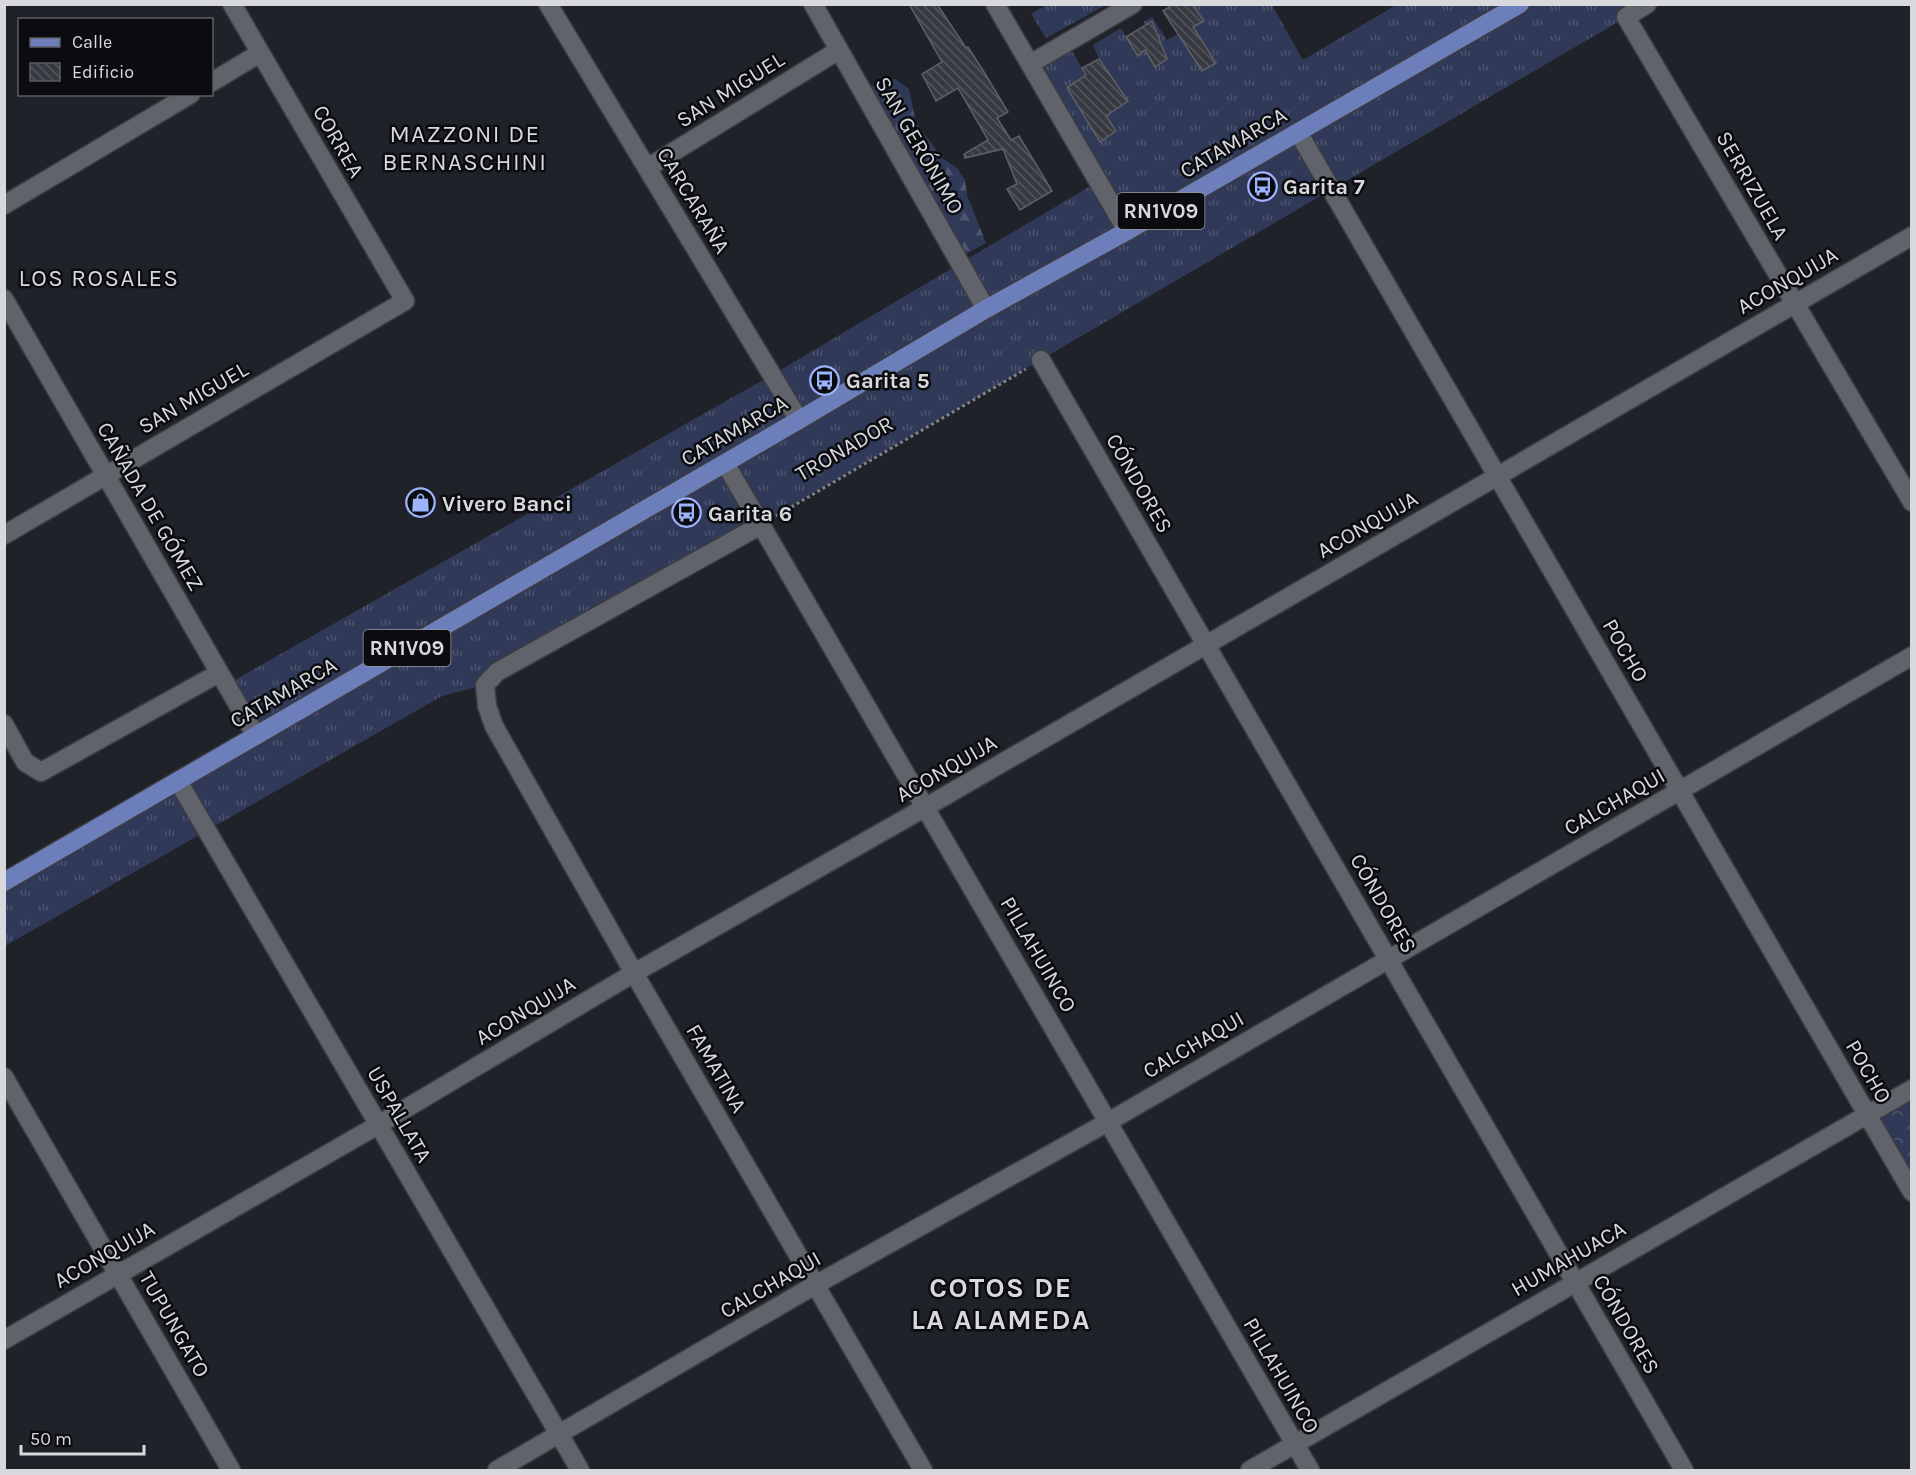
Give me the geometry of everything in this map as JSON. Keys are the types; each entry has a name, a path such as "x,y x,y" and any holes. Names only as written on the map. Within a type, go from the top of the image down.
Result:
{"main road":[{"name":"CATAMARCA","path":"4,882 986,309 1127,231 1520,4"}],"street":[{"name":"CORREA","path":"232,4 405,301"},
{"name":"CARCARAÑA","path":"548,4 799,420"},
{"name":"SAN GERÓNIMO","path":"813,4 986,309"},
{"path":"995,4 1127,231"},
{"path":"1030,64 1133,4"},
{"name":"SERRIZUELA","path":"1647,4 1626,17 1911,502"},
{"name":"SAN MIGUEL","path":"647,168 839,50"},
{"path":"213,81 261,53"},
{"path":"4,205 188,96"},
{"name":"POCHO","path":"1298,132 1911,1192"},
{"name":"ACONQUIJA","path":"4,1340 378,1125 634,973 926,807 1911,236"},
{"name":"CAÑADA DE GÓMEZ","path":"4,299 256,736"},
{"name":"SAN MIGUEL","path":"4,535 405,301"},
{"name":"CÓNDORES","path":"1041,360 1684,1470"},
{"name":"PILLAHUINCO","path":"725,463 1310,1470"},
{"name":"FAMATINA","path":"761,525 497,672 486,685 487,706 494,726 634,973 923,1470"},
{"name":"CALCHAQUI","path":"497,1470 815,1285 1108,1122 1911,657"},
{"path":"4,724 26,762 41,772 219,673"},
{"name":"USPALLATA","path":"178,781 580,1470"},
{"name":"TUPUNGATO","path":"4,1077 231,1470"},
{"name":"HUMAHUACA","path":"1250,1470 1911,1089"}],"path":[{"name":"TRONADOR","path":"761,525 1041,360"}],"green space":[{"path":"1046,5 1106,5 1046,38 1031,14"},
{"path":"1192,5 1272,5 1303,60 1396,5 1647,5 485,685 442,696 5,946 4,882 256,736 226,685 772,375 1104,178 1041,66 1071,49 1086,75 1067,88 1100,142 1116,131 1093,97 1116,109 1128,101 1099,59 1093,45 1121,28 1138,56 1145,50 1155,67 1146,25 1143,22 1152,17 1167,40 1204,20"},
{"path":"895,79 909,89 916,123 943,159 957,168 965,180 967,195 986,243 966,254 871,87 884,80"},
{"path":"1911,1089 1911,1192 1865,1114"}],"building":[{"path":"909,4 937,4 966,48 968,47 1008,112 997,118 1011,140 1019,136 1052,191 1020,210 1007,189 1017,184 1003,149 965,158 964,154 988,140 958,88 936,101 922,74 942,62"},
{"path":"1174,4 1192,4 1204,21 1193,27 1216,63 1202,71 1163,11"},
{"path":"1152,21 1167,59 1155,67 1145,50 1138,56 1126,37"},
{"path":"1099,59 1128,101 1106,116 1116,131 1100,142 1067,88 1086,75 1082,68"}],"place":[{"name":"Garita 7","path":"1262,186"},
{"name":"Garita 5","path":"825,380"},
{"name":"Vivero Banci","path":"421,503"},
{"name":"Garita 6","path":"687,513"}],"district":[{"name":"MAZZONI DE BERNASCHINI","path":"465,148"},
{"name":"LOS ROSALES","path":"99,278"},
{"name":"COTOS DE LA ALAMEDA","path":"1001,1303"}]}
